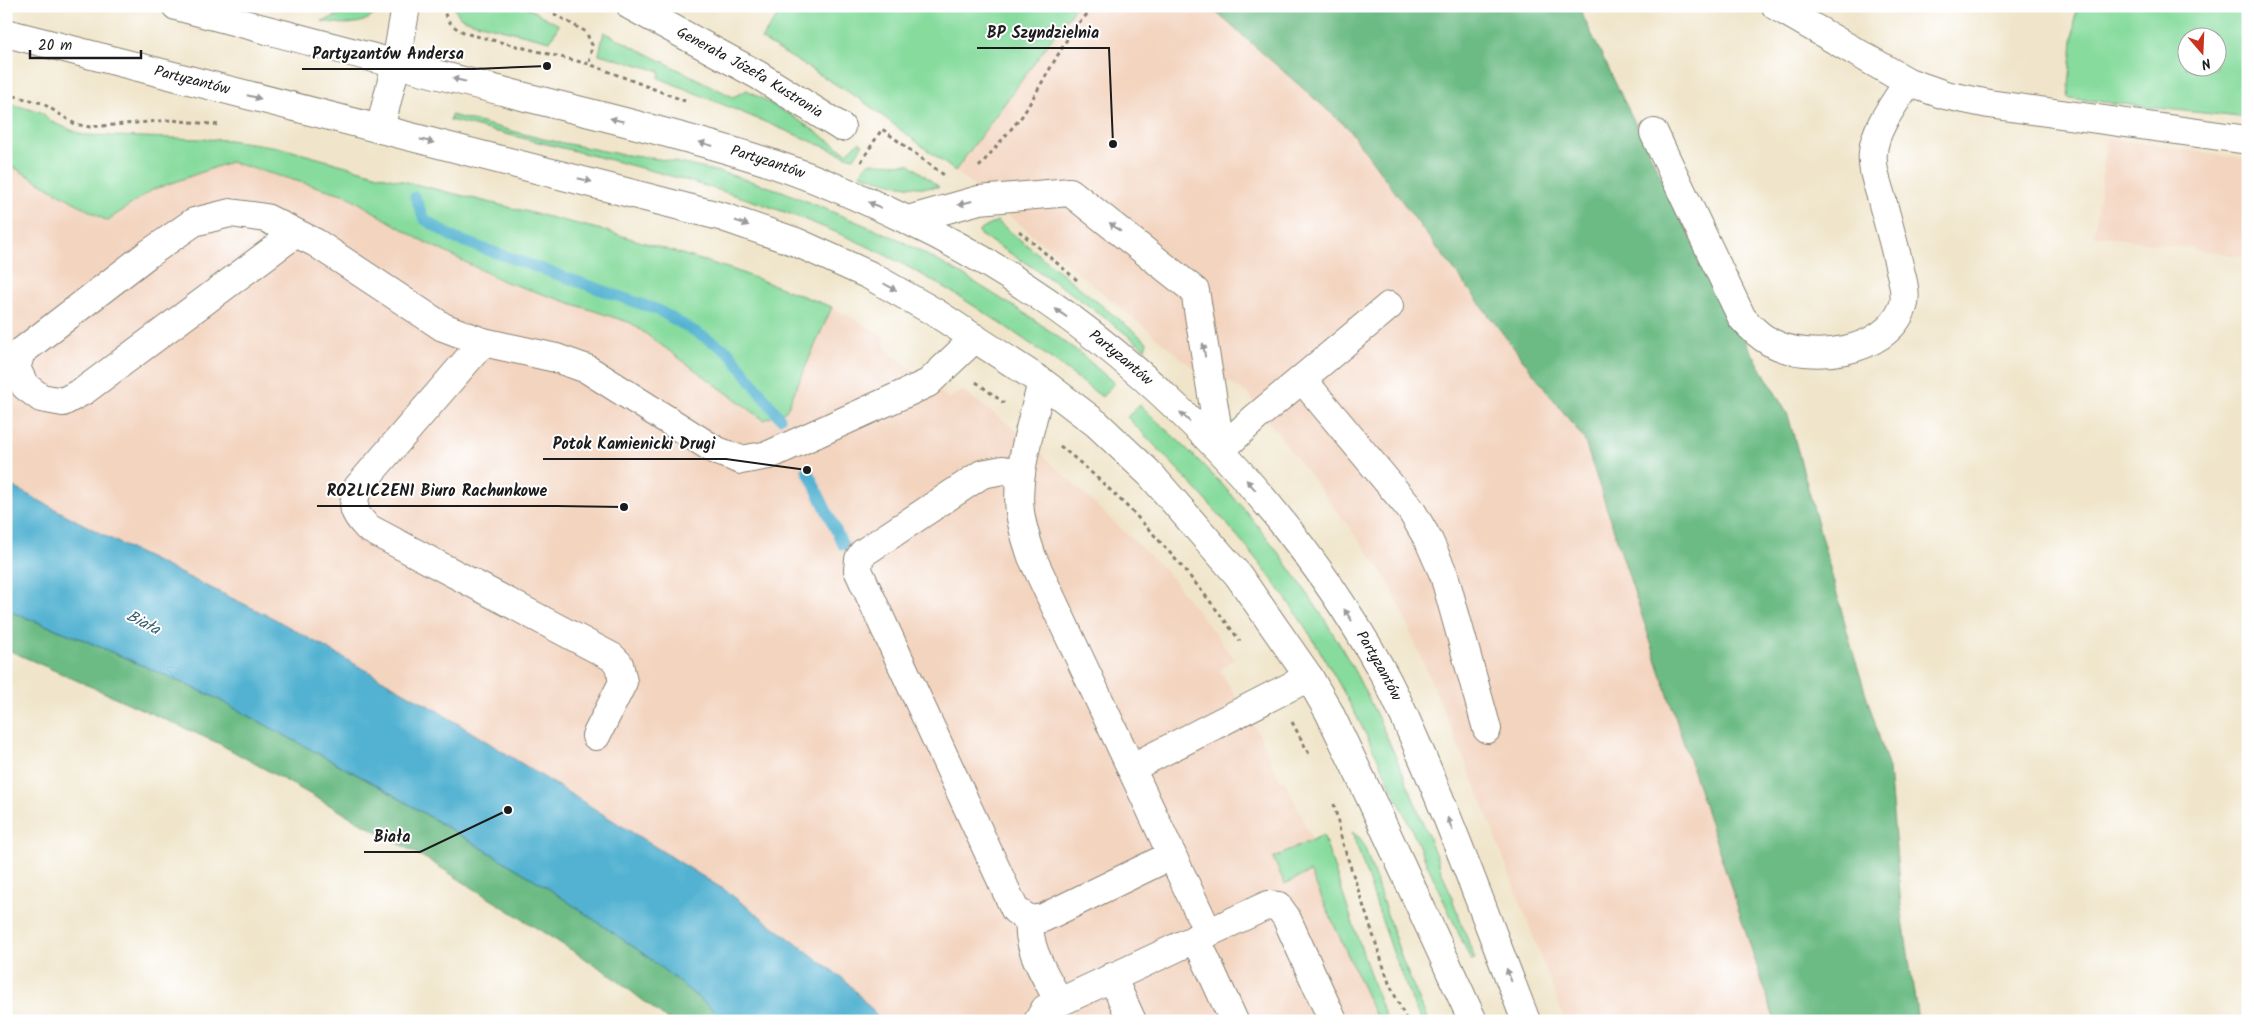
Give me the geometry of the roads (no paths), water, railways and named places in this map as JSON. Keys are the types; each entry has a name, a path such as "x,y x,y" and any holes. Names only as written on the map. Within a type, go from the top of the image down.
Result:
{"main road":[{"name":"Partyzantów","path":"176,6 664,132 758,159 852,195 908,220 982,259 1084,329 1142,376 1220,450 1267,503 1314,562 1383,672 1443,805 1526,1021"},
{"path":"380,129 396,64 406,6"},
{"name":"Generała Józefa Kustronia","path":"632,6 758,76 841,127"},
{"path":"1776,6 1908,82 1944,95 1989,104 2248,140"},
{"name":"Partyzantów","path":"6,33 723,217 796,242 869,275 975,338 1042,382 1097,424 1150,474 1238,575 1309,677 1329,712 1369,795 1473,1021"},
{"path":"1654,133 1742,318 1755,333 1772,343 1788,349 1824,352 1846,350 1864,345 1879,337 1896,319 1903,306 1903,287 1895,246 1872,164 1873,150 1880,131 1908,82"},
{"path":"908,220 978,200 1070,192 1195,291 1220,450"},
{"path":"296,234 85,390 63,402 41,398 25,386 16,368 21,352 148,254 194,222 230,213 266,218 316,243 443,327 483,342 556,358 587,369 715,450 741,460 769,455 928,383 975,338"},
{"path":"1220,450 1390,306"},
{"path":"483,342 358,486 354,508 358,518 368,528 612,658 619,664 623,682 596,736"},
{"path":"1302,379 1411,510 1429,541 1444,575 1487,729"},
{"path":"1042,382 1021,473 1020,510 1032,557 1172,855 1234,1021"},
{"path":"1021,473 1003,470 982,474 863,552 859,559 858,570 1015,910 1030,920 1043,918 1172,855"},
{"path":"1131,768 1309,677"},
{"path":"1038,1021 1045,1009 1268,905 1278,906 1286,917 1333,1021"},
{"path":"1030,920 1028,932 1031,944 1059,1002"},
{"path":"1112,977 1132,1021"}],"water":[{"path":"6,483 132,550 273,618 436,710 726,891 845,980 882,1021 727,1021 644,954 545,886 380,787 212,696 84,640 6,610"}],"waterway":[{"path":"415,197 424,219 454,238 658,310 728,351 780,418"},
{"path":"807,470 843,545"}],"place":[{"name":"Partyzantów Andersa","path":"547,66"},
{"name":"BP Szyndzielnia","path":"1113,144"},
{"name":"Potok Kamienicki Drugi","path":"807,470"},
{"name":"ROZLICZENI Biuro Rachunkowe","path":"624,507"},
{"name":"Biała","path":"508,810"}]}
